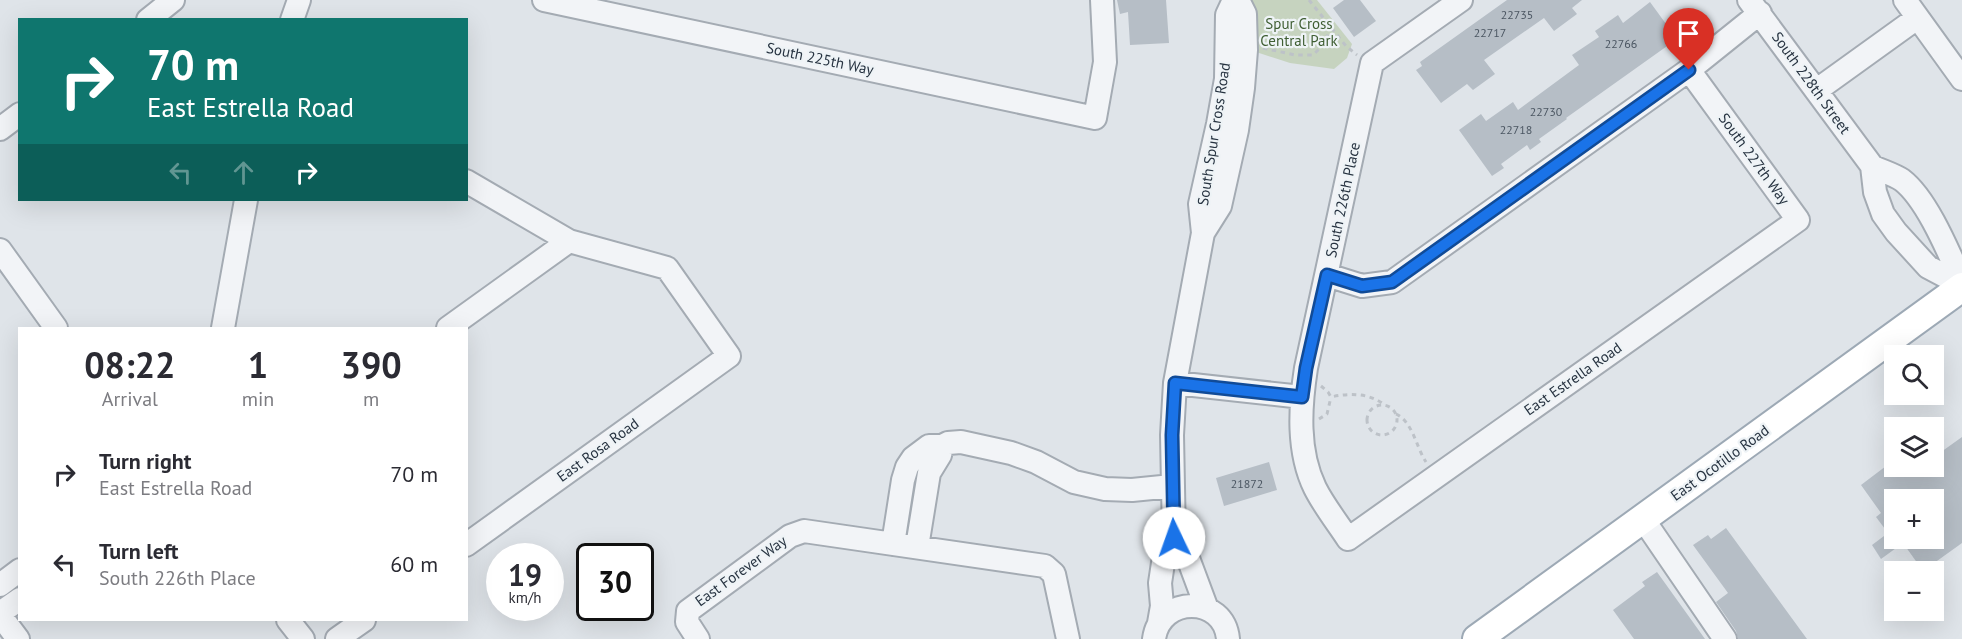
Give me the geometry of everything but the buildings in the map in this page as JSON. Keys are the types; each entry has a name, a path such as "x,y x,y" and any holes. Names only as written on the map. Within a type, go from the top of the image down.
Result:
{"main road":[{"name":"East Ocotillo Road","path":"1477,639 1962,285"}],"street":[{"path":"150,18 173,0"},
{"path":"293,18 299,0"},
{"name":"South 225th Way","path":"544,0 1095,118 1105,62 1102,0"},
{"name":"South Spur Cross Road","path":"1157,631 1162,606 1160,583 1163,563 1174,538 1172,435 1175,383 1203,233 1200,204 1226,80 1227,15 1236,0 1245,14 1246,46 1243,88 1237,130 1220,206 1203,233"},
{"path":"1372,63 1461,0"},
{"path":"1327,275 1362,286 1392,282 1689,70 1754,7"},
{"name":"South 228th Street","path":"1754,7 1872,166 1902,180 1919,200 1948,252 1962,285"},
{"path":"1817,90 1911,9 1962,79"},
{"name":"South 226th Place","path":"1348,539 1314,487 1304,453 1301,431 1303,389 1372,63"},
{"name":"South 227th Way","path":"1689,70 1798,220"},
{"path":"0,129 18,116"},
{"name":"South 228th Street","path":"1872,166 1875,192 1883,214 1896,232 1928,267 1962,285"},
{"path":"449,327 569,242 468,182"},
{"path":"223,327 246,201"},
{"name":"East Estrella Road","path":"1348,539 1798,220"},
{"name":"East Rosa Road","path":"468,544 729,356 667,268 569,242"},
{"path":"0,250 55,327"},
{"path":"1175,383 1303,389"},
{"path":"893,544 907,468 921,450 935,445 942,446 948,442 961,442 1011,453 1036,462 1074,482 1105,489 1132,490 1172,486"},
{"path":"917,547 929,472 940,455 942,446"},
{"path":"1643,519 1725,639"},
{"name":"East Forever Way","path":"698,639 689,627 688,611 795,533 804,531 1046,566 1054,574 1068,639"},
{"path":"1174,538 1185,550 1207,609 1223,623 1228,639"},
{"path":"0,585 18,572"},
{"path":"18,600 0,614 18,639"},
{"name":"South Spur Cross Road","path":"1157,631 1166,615 1175,609 1186,606 1207,609"},
{"path":"289,621 303,639"},
{"path":"337,639 363,621"}],"path":[{"path":"1309,0 1354,53 1372,63"},
{"path":"1246,46 1295,55 1313,55 1326,43 1330,27"},
{"path":"1303,389 1323,388 1331,396 1357,394 1379,401 1391,408 1407,424 1421,455 1436,477"},
{"path":"1384,405 1376,405 1369,410 1366,418 1367,426 1372,432 1388,435 1397,422 1396,414"}],"green space":[{"name":"Spur Cross Central Park","path":"1248,0 1317,0 1352,44 1347,58 1334,69 1290,63 1253,51"}],"route":[{"path":"1174,538 1172,435 1175,383 1302,397 1306,368 1327,275 1362,286 1392,282 1689,70"}]}
